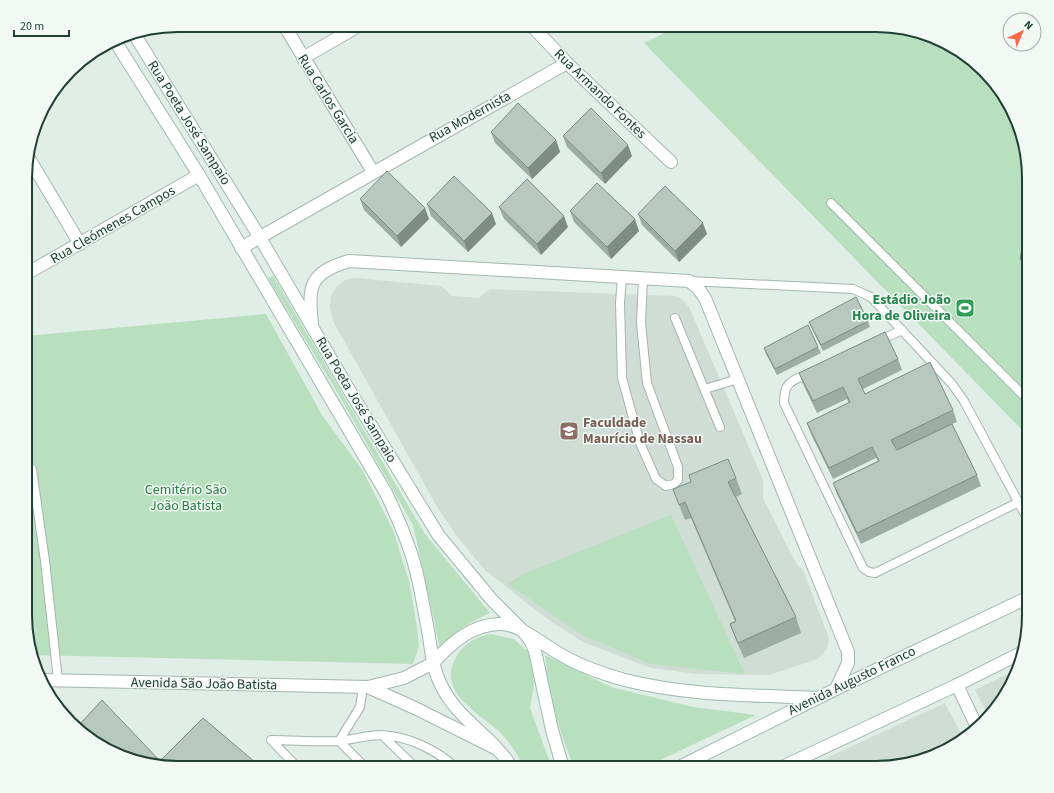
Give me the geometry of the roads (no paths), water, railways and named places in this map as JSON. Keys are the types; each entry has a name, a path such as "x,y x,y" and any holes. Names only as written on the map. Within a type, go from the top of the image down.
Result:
{"main road":[{"name":"Rua Carlos Garcia","path":"288,32 373,172"},
{"path":"303,58 348,32"},
{"name":"Rua Armando Fontes","path":"538,32 567,63 671,162"},
{"name":"Rua Poeta José Sampaio","path":"137,38 259,236 312,324 348,388 439,536 492,600 530,640 535,651 552,730 561,761"},
{"name":"Rua Poeta José Sampaio","path":"118,45 199,175 360,448 404,530 416,570 433,663 439,681 449,699 464,717 502,751 508,761"},
{"name":"Rua Modernista","path":"241,248 259,236 567,63"},
{"path":"32,164 80,244"},
{"name":"Rua Cleómenes Campos","path":"32,271 199,175"},
{"path":"312,324 309,300 311,287 326,270 349,261 689,281 698,288 705,298 848,652 848,663 836,689"},
{"name":"Avenida Augusto Franco","path":"691,761 836,689 1022,600"},
{"path":"365,687 404,678 433,663 459,639 480,626 500,623 523,631 558,654 602,673 625,680 648,685 718,693 818,698"},
{"path":"796,761 1016,655"},
{"name":"Avenida São João Batista","path":"47,680 365,687"},
{"path":"957,685 975,722"},
{"path":"365,687 415,708 502,751"}],"lane":[{"path":"831,203 1022,394"},
{"path":"622,278 620,303 622,378 640,443 656,479 666,486 674,484 678,480 678,467 647,383 641,323 643,279"},
{"path":"689,281 853,289 871,297 952,384 964,401 1022,508"},
{"path":"675,318 720,427"},
{"path":"867,347 902,330"},
{"path":"817,370 789,383 784,390 784,403 863,568 869,572 875,573 1019,502"},
{"path":"705,388 738,379"},
{"path":"32,469 45,561 58,680"},
{"path":"339,741 360,707 365,687"},
{"path":"381,735 409,761"},
{"path":"291,761 270,740 339,741 381,735 405,740 432,750 447,761"},
{"path":"339,741 359,761"}],"place":[{"name":"Estádio João Hora de Oliveira","path":"965,308"},
{"name":"Faculdade Maurício de Nassau","path":"569,431"}],"park label":[{"name":"Cemitério São João Batista","path":"186,498"}]}
